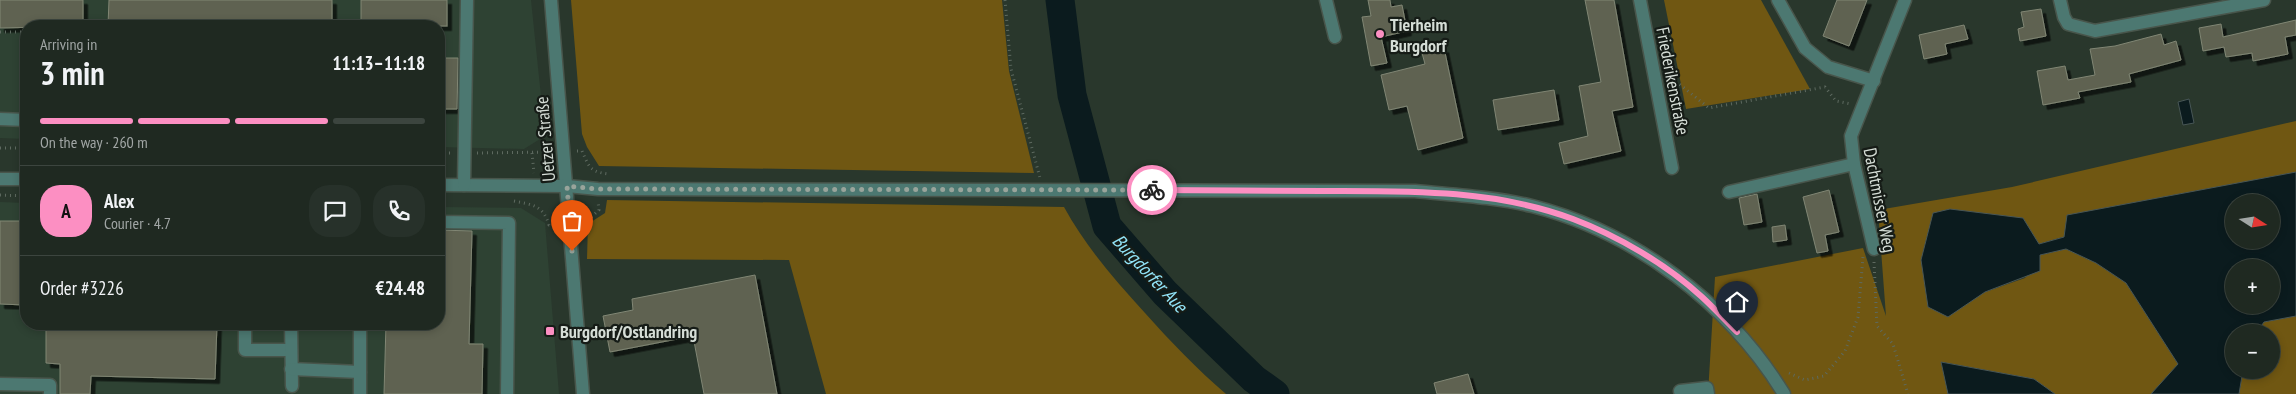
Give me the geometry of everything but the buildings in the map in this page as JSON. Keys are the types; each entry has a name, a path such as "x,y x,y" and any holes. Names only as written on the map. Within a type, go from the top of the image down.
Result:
{"street":[{"path":"464,185 467,0"},
{"name":"Uetzer Straße","path":"550,0 584,394"},
{"path":"1326,0 1335,37"},
{"name":"Friederikenstraße","path":"1640,0 1672,168"},
{"path":"1778,0 1805,48 1828,67 1874,81"},
{"name":"Dachtmisser Weg","path":"1874,249 1854,164 1851,136 1905,0"},
{"path":"2060,0 2064,17 2068,24 2095,31 2264,0"},
{"path":"0,119 20,120"},
{"path":"1729,192 1854,164"},
{"path":"0,178 20,179"},
{"path":"445,186 567,186 598,189 1415,191 1472,196 1540,209 1574,220 1615,239 1659,264 1702,296 1748,344 1784,394"},
{"path":"445,222 509,223 508,394"},
{"path":"246,330 245,350 291,350"},
{"path":"291,330 292,386"},
{"path":"360,330 360,394"},
{"path":"291,369 360,372"},
{"path":"0,384 50,385 50,394"},
{"path":"1681,394 1680,391 1707,388 1708,394"}],"path":[{"path":"1005,0 1011,69 1039,177 1030,177"},
{"path":"0,32 20,32"},
{"path":"1652,62 1709,108 1825,87 1836,101 1861,108"},
{"path":"0,148 20,148"},
{"path":"445,153 582,151 589,167 597,172 617,174"},
{"path":"506,200 515,200 536,206 545,213 549,225 587,221 599,210 597,172"},
{"path":"0,195 20,196"},
{"path":"1789,374 1805,380 1824,376 1845,350 1858,317 1863,256 1874,249"},
{"name":"Dachtmisser Weg","path":"1874,249 1877,326 1893,344 1908,394"},
{"path":"1712,286 1738,311"},
{"path":"1784,366 1793,380"}],"shaded area":[{"path":"0,0 531,0 544,125 540,139 524,149 445,147 445,20 20,20 20,139 0,138"},
{"path":"571,0 1002,0 1009,71 1034,173 599,166 587,147 582,134"},
{"path":"1664,0 1761,0 1810,89 1686,109"},
{"path":"2189,99 2194,123 2183,125 2178,102"},
{"path":"2296,121 2296,172 2256,180 2039,244 2023,218 1948,316 1985,292 2025,278 2040,255 2066,249 2096,263 2126,283 2178,364 2151,394 2055,394 2034,379 1942,362 1948,394 1708,394 1715,277 1863,248 1886,316 1878,210 2012,187"},
{"path":"2296,172 2296,316 2264,322 2263,324 2225,324 2225,379 2242,379 2239,394 2151,394 2178,364 2126,283 2096,263 2066,249 2040,255 2040,271 1985,292 1948,317 1928,307 1921,260 1933,213 1950,209 2023,218 2039,244 2064,237 2067,215"},
{"path":"607,200 1064,207 1091,249 1122,288 1174,345 1226,394 826,394 789,260 587,259 588,224 605,213"},
{"path":"0,202 20,203 20,330 445,330 445,207 521,208 545,223 559,394 0,394"},
{"path":"2296,316 2296,394 2239,394 2242,379 2280,379 2280,324 2263,324 2264,322"},
{"path":"1941,362 2034,379 2055,394 1948,394"}],"waterway":[{"name":"Burgdorfer Aue","path":"1060,0 1072,95 1107,226 1165,293 1254,379 1275,394"}],"way so far":[{"path":"572,251 567,186 598,189 1152,190"}],"place":[{"name":"Tierheim Burgdorf","path":"1380,34"},
{"name":"Burgdorf/Ostlandring","path":"550,331"}],"route":[{"path":"1152,190 1415,191 1472,196 1531,206 1574,220 1615,239 1659,264 1702,296 1737,332"}]}
